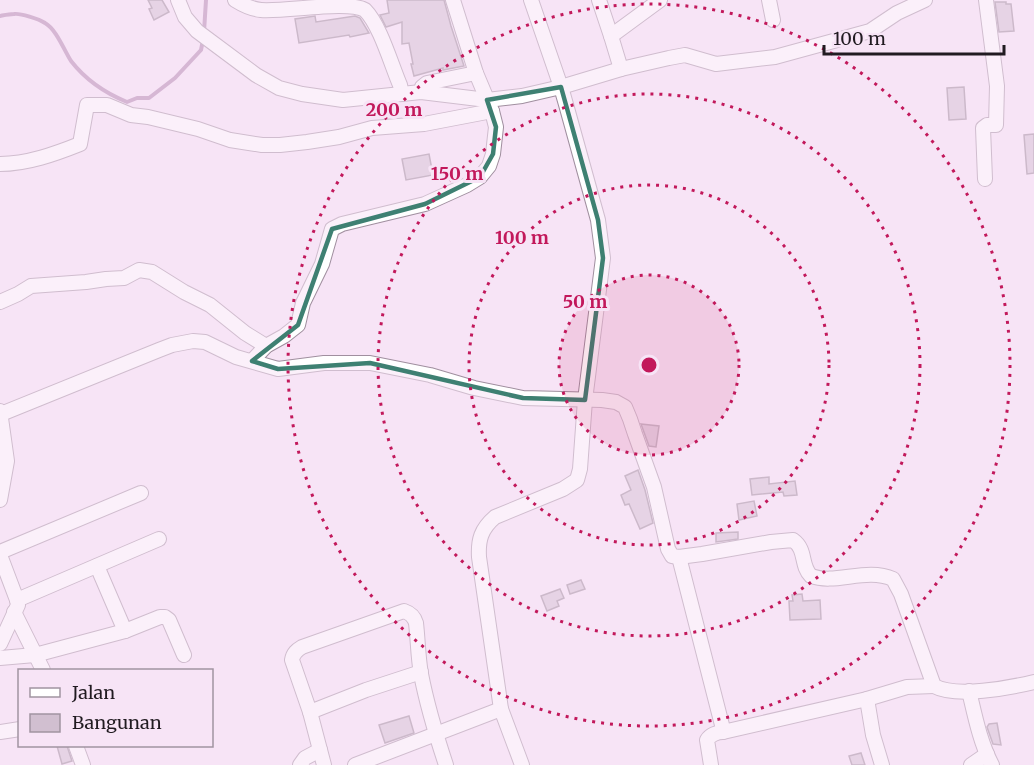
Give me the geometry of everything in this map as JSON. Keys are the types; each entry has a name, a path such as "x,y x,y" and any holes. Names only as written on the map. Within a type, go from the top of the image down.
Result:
{"street":[{"path":"178,0 185,17 201,35 256,75 279,88 343,100 421,92 490,106"},
{"path":"235,0 247,7 259,10 340,2 359,4 369,14 377,28 402,94"},
{"path":"252,361 266,346 298,325 303,303 322,264 332,229 342,224 425,204 467,185 480,177 489,166 493,154 496,127 453,0"},
{"path":"522,765 501,709 478,546 481,533 495,518 563,489 577,480 603,258 598,220 561,87 531,0"},
{"path":"599,0 621,69"},
{"path":"611,36 660,0"},
{"path":"769,0 773,20"},
{"path":"0,164 54,155 80,144 87,105 107,105 131,115 198,129 230,140 280,145 339,137 372,128 424,124 621,69 685,55 716,64 775,57 870,31 897,13 925,0"},
{"path":"985,179 983,128 987,124 996,125 997,102 986,0"},
{"path":"421,92 422,87 427,83 476,73"},
{"path":"0,302 31,286 124,278 140,270 152,272 210,305 245,333 266,346"},
{"path":"0,500 7,461 0,413 184,342 205,342 236,357 278,369 324,363 370,363 523,398 616,402 625,407 630,418 654,487 670,555 679,557 789,539 799,544 806,570 811,576 822,578 880,575 893,579 901,594 934,686"},
{"path":"42,669 16,606 0,554 141,493"},
{"path":"0,645 16,606 97,566 159,539"},
{"path":"679,557 723,732"},
{"path":"97,566 125,630"},
{"path":"324,765 310,712 292,660 295,652 303,647 404,611 410,613 414,618 421,672 436,735 446,765"},
{"path":"0,658 35,654 125,630 160,617 169,620 184,655"},
{"path":"310,712 421,672"},
{"path":"711,765 707,740 719,732 867,699 907,687 934,686 948,691 969,691 1034,682"},
{"path":"969,691 981,739 989,760 971,765"},
{"path":"867,699 873,735 882,765"},
{"path":"356,765 501,709"},
{"path":"0,732 18,729"},
{"path":"76,747 83,765"},
{"path":"300,765 305,758 320,750"}],"highlighted area":[{"path":"561,87 598,220 603,258 585,400 523,398 370,363 278,369 252,361 298,325 332,229 425,204 480,177 493,154 496,127 487,100"}],"building":[{"path":"148,0 162,0 169,12 154,20"},
{"path":"387,0 444,0 464,66 443,70 443,68 414,76 409,43 402,44 402,22 386,27 380,15 389,13"},
{"path":"995,2 1011,4 1014,31 999,32"},
{"path":"315,16 316,22 355,16 360,18 369,33 299,43 295,19"},
{"path":"964,87 966,119 949,120 947,88"},
{"path":"1034,134 1034,173 1027,174 1024,135"},
{"path":"429,154 433,175 406,180 402,159"},
{"path":"641,424 659,426 656,447 649,446"},
{"path":"638,470 653,523 640,529 629,504 625,505 621,495 631,490 625,476"},
{"path":"769,477 769,484 795,481 797,495 784,496 783,492 752,495 750,479"},
{"path":"754,501 757,516 739,520 737,504"},
{"path":"738,532 738,539 716,542 716,533"},
{"path":"581,580 585,589 570,594 567,585"},
{"path":"560,589 564,598 557,601 559,606 547,611 541,596"},
{"path":"802,594 803,601 820,600 821,619 790,620 789,601 793,601 792,595"},
{"path":"409,716 414,733 385,743 379,725"},
{"path":"997,723 1001,745 993,744 987,727 989,724"},
{"path":"57,747 67,747 72,761 62,764"},
{"path":"861,753 865,765 852,765 849,756"}],"waterway":[{"path":"204,32 206,0"},
{"path":"0,16 21,14 45,23 60,40 71,61 89,80 127,102 137,98 149,98 175,78 201,50 203,40"}]}
